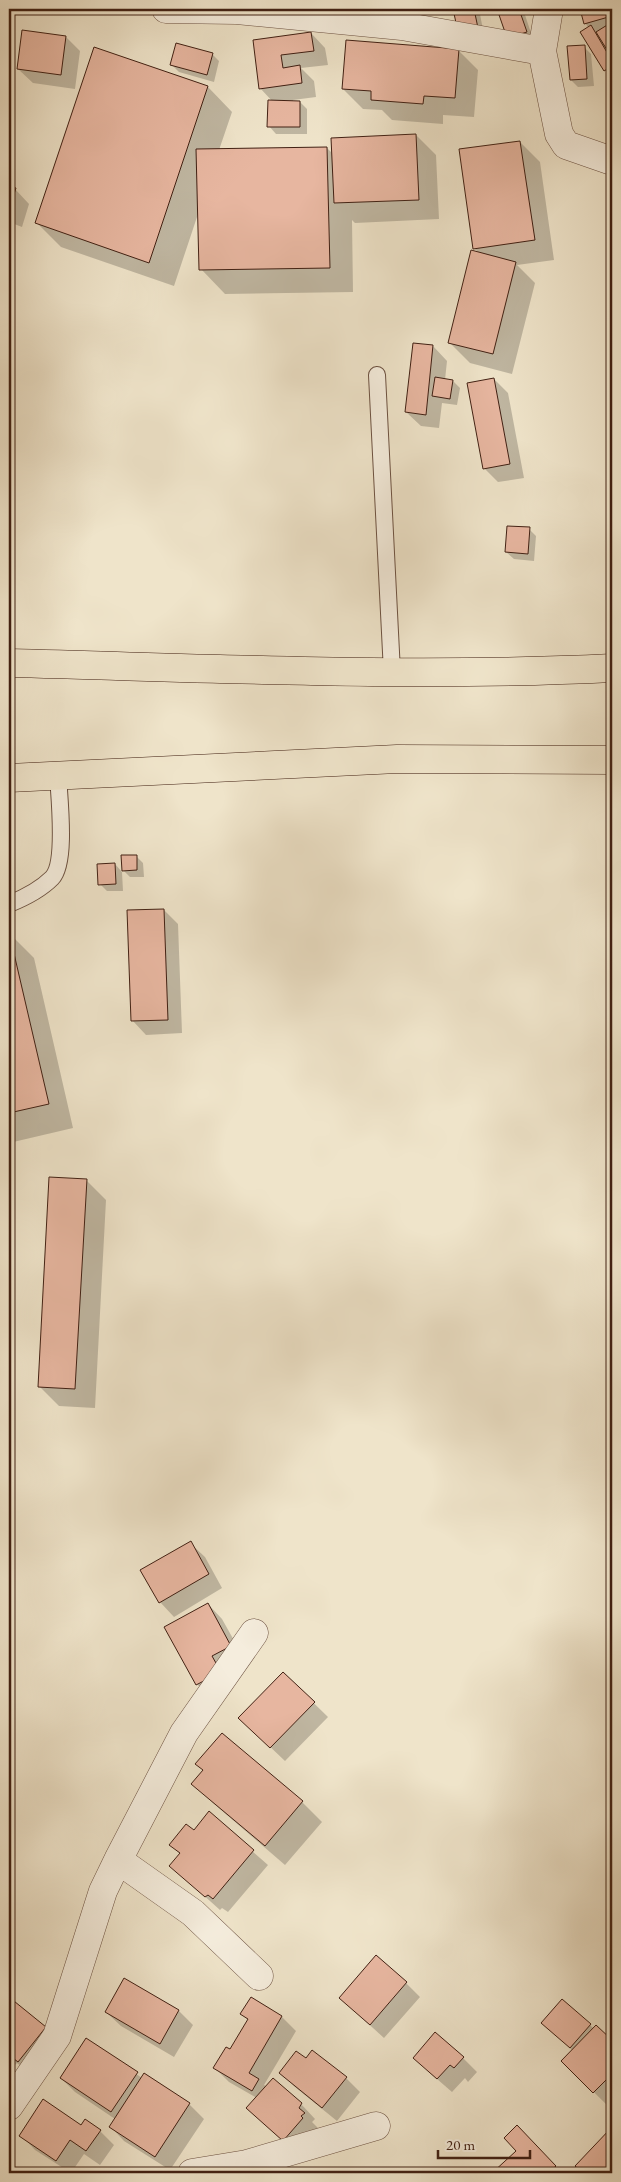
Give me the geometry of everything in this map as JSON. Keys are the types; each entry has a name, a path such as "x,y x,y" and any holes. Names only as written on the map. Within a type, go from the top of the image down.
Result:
{"highway":[{"path":"9,663 392,672 540,671 612,668"},
{"path":"9,778 397,759 612,760"}],"street":[{"path":"166,9 237,9 404,18 542,50"},
{"path":"549,9 542,50 559,134 566,145 612,161"},
{"path":"9,2106 58,2036 103,1892 118,1860 184,1734 254,1633"},
{"path":"118,1860 193,1913 259,1976"},
{"path":"192,2173 247,2164 376,2126"}],"lane":[{"path":"377,375 392,672"},
{"path":"9,904 28,896 53,877 61,853 58,775"}],"building":[{"path":"453,9 474,9 478,28 458,32"},
{"path":"497,9 519,9 527,32 507,38"},
{"path":"580,9 612,9 612,16 584,24"},
{"path":"612,22 612,58 596,32"},
{"path":"591,25 612,61 612,66 604,71 580,32"},
{"path":"22,30 66,36 61,75 17,69"},
{"path":"311,32 314,51 281,55 283,68 300,65 302,83 259,89 253,40"},
{"path":"346,40 459,49 455,98 424,96 423,104 371,100 371,91 342,89"},
{"path":"176,43 213,53 207,75 170,65"},
{"path":"585,45 587,79 570,80 567,46"},
{"path":"94,47 208,86 149,263 35,223"},
{"path":"268,100 300,101 300,127 267,127"},
{"path":"416,134 419,200 334,203 331,138"},
{"path":"520,141 535,240 473,249 459,149"},
{"path":"327,147 330,268 199,270 196,149"},
{"path":"9,186 16,188 9,210"},
{"path":"471,250 516,262 493,354 448,343"},
{"path":"413,343 433,345 426,415 405,412"},
{"path":"435,377 453,380 450,399 432,396"},
{"path":"494,378 510,464 483,469 467,383"},
{"path":"507,526 530,527 528,554 505,552"},
{"path":"121,855 137,855 137,870 122,871"},
{"path":"115,863 116,884 98,885 97,864"},
{"path":"164,909 168,1020 131,1021 127,910"},
{"path":"9,932 49,1104 9,1113"},
{"path":"49,1177 87,1179 75,1389 38,1387"},
{"path":"191,1541 209,1574 159,1603 140,1570"},
{"path":"208,1603 231,1646 212,1656 221,1672 196,1685 164,1627"},
{"path":"283,1672 315,1702 270,1748 238,1718"},
{"path":"222,1733 303,1801 265,1846 191,1784 203,1770 195,1764"},
{"path":"209,1811 254,1850 213,1899 208,1895 205,1897 169,1866 180,1853 169,1845 186,1824 194,1830"},
{"path":"376,1955 407,1982 370,2025 339,1998"},
{"path":"124,1978 179,2010 160,2044 105,2012"},
{"path":"9,1997 46,2027 18,2062 9,2055"},
{"path":"251,1997 282,2016 249,2073 259,2079 252,2091 213,2068 226,2047 230,2049 248,2019 240,2014"},
{"path":"562,1999 591,2024 570,2048 541,2023"},
{"path":"596,2025 612,2040 612,2074 593,2093 561,2061"},
{"path":"435,2032 464,2057 454,2068 450,2065 437,2079 413,2058"},
{"path":"86,2038 138,2072 111,2112 60,2078"},
{"path":"312,2050 347,2077 322,2108 279,2073 296,2051 306,2058"},
{"path":"144,2073 190,2103 155,2157 109,2127"},
{"path":"273,2078 302,2103 299,2108 305,2113 301,2116 303,2118 283,2141 246,2108"},
{"path":"43,2099 81,2125 85,2119 101,2130 86,2151 70,2140 56,2161 19,2136"},
{"path":"517,2125 556,2166 548,2173 492,2173 516,2151 504,2138"},
{"path":"612,2127 612,2173 583,2173 575,2166"}]}
